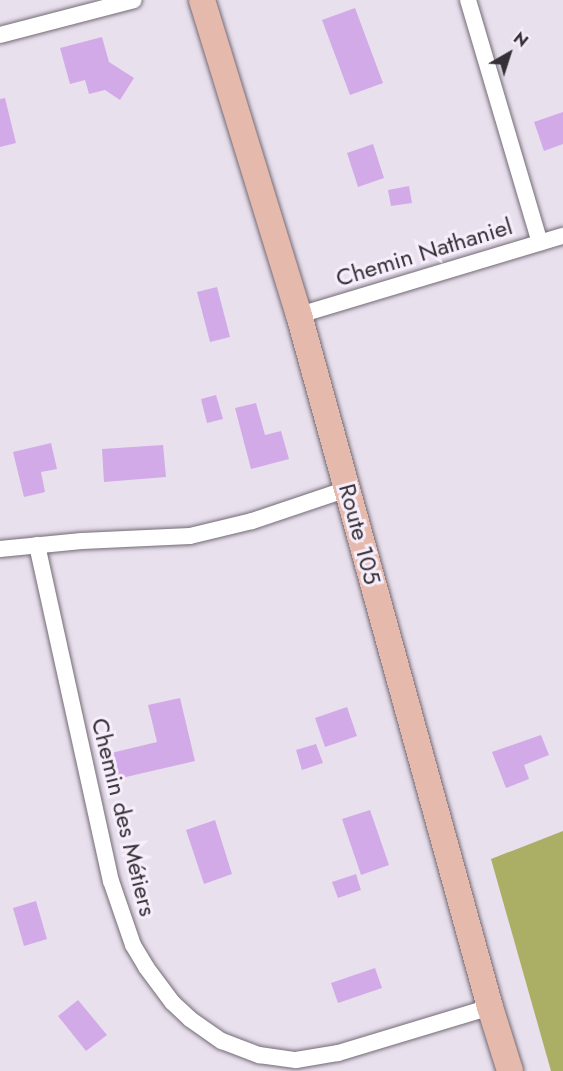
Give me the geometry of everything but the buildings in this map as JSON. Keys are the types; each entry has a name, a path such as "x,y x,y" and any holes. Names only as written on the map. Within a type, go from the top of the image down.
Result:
{"main road":[{"name":"Route 105","path":"202,0 298,315 490,1007 510,1071"}],"street":[{"path":"0,35 134,0"},
{"path":"468,0 540,243"},
{"name":"Chemin Nathaniel","path":"298,315 563,236"},
{"path":"0,549 190,536 252,521 347,489"},
{"name":"Chemin des Métiers","path":"37,545 111,881 134,945 146,967 172,1002 190,1019 222,1041 259,1055 296,1060 338,1053 490,1007"}],"green space":[{"path":"563,831 563,1071 551,1071 491,859"}]}
